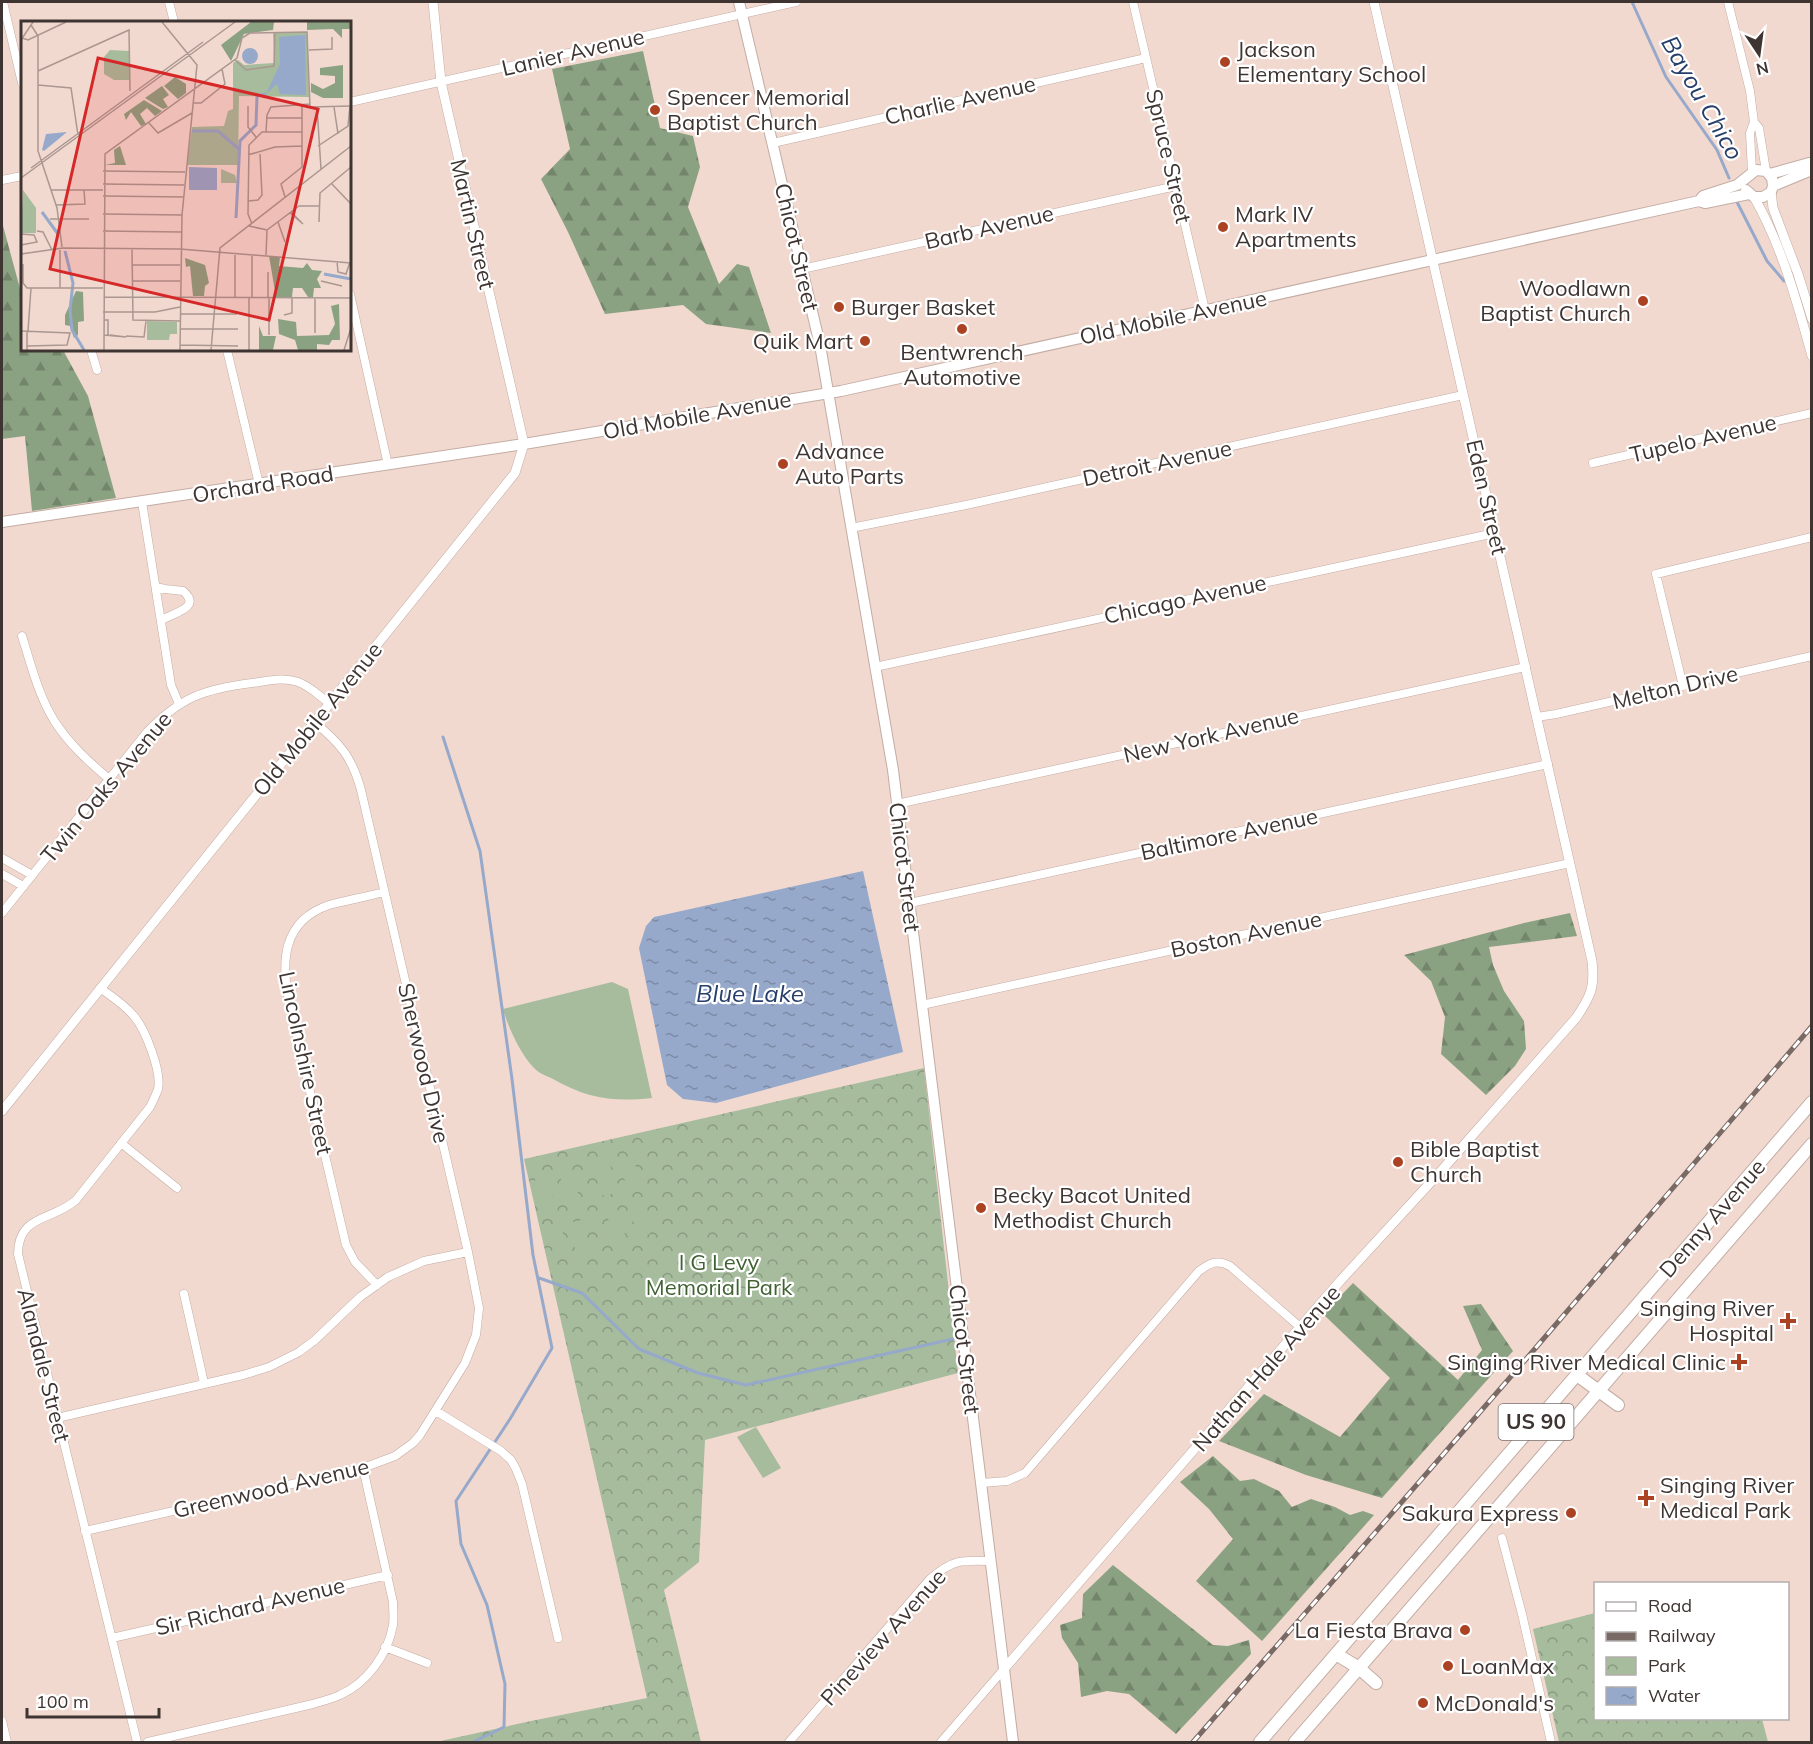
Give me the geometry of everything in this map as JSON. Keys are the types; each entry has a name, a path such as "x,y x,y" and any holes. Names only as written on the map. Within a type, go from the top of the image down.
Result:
{"main road":[{"name":"Chicot Street","path":"739,2 820,345 897,804 1013,1743"},
{"name":"Old Mobile Avenue","path":"524,444 828,393 1699,201 1705,203 1751,195 1763,197 1772,189 1807,172 1812,166 1809,163 1768,172 1760,170 1727,189 1703,196 1699,201"},
{"path":"1768,172 1772,178 1772,189"},
{"path":"1749,175 1745,186 1751,195"},
{"name":"Orchard Road","path":"2,522 524,444"},
{"name":"Denny Avenue","path":"1260,1743 1812,1102"},
{"name":"US 90","path":"1295,1743 1812,1144"},
{"path":"1577,1375 1618,1405"},
{"path":"1336,1654 1359,1668 1376,1683"}],"street":[{"path":"3,2 21,79"},
{"path":"169,2 174,21"},
{"name":"Martin Street","path":"433,2 441,82 524,444"},
{"name":"Lanier Avenue","path":"351,102 796,2"},
{"name":"Spruce Street","path":"1132,2 1205,310"},
{"name":"Eden Street","path":"1374,2 1592,961 1594,977 1591,994"},
{"path":"1728,2 1750,91 1754,122 1750,133 1749,175"},
{"name":"Charlie Avenue","path":"773,143 1146,58"},
{"path":"1754,122 1759,128 1768,172"},
{"path":"2,180 21,176"},
{"name":"Barb Avenue","path":"802,269 1176,186"},
{"path":"1772,189 1773,208 1802,284 1812,319"},
{"path":"1751,195 1767,222 1789,277 1812,356"},
{"path":"351,298 388,465"},
{"path":"92,351 97,370"},
{"path":"227,351 259,484"},
{"name":"Detroit Avenue","path":"851,528 1463,396"},
{"name":"Tupelo Avenue","path":"1593,463 1812,413"},
{"name":"Old Mobile Avenue","path":"2,1111 515,473 524,444"},
{"path":"142,502 171,685 179,704"},
{"name":"Chicago Avenue","path":"875,667 1495,533"},
{"path":"1683,686 1656,574 1812,537"},
{"path":"156,587 183,591 189,599 189,604 185,609 162,620"},
{"path":"22,636 39,690 56,723 84,758 109,779"},
{"name":"Melton Drive","path":"1537,717 1812,656"},
{"name":"New York Avenue","path":"897,804 1526,667"},
{"name":"Twin Oaks Avenue","path":"2,913 147,732 160,718 179,704 213,689 278,679 293,681 309,687 329,703"},
{"name":"Sherwood Drive","path":"314,722 334,738 343,749 357,777 468,1252 478,1308 476,1335 465,1363 436,1411"},
{"name":"Baltimore Avenue","path":"910,903 1548,764"},
{"path":"2,858 32,875"},
{"name":"Boston Avenue","path":"922,1005 1570,863"},
{"path":"2,874 23,886"},
{"name":"Lincolnshire Street","path":"376,1285 355,1262 346,1245 289,1002 284,967 285,954 293,934 308,917 329,906 384,892"},
{"name":"Alandale Street","path":"100,988 132,1013 138,1022 156,1069 158,1089 150,1107 75,1200 62,1211 26,1227 18,1247 21,1270 137,1743"},
{"name":"Nathan Hale Avenue","path":"941,1743 1300,1327 1568,1027 1591,994"},
{"path":"121,1143 177,1188"},
{"path":"57,1418 269,1367 315,1341 337,1318 376,1285 424,1261 468,1252"},
{"path":"981,1483 1007,1481 1025,1473 1199,1271 1212,1262 1217,1261 1230,1266 1241,1274 1300,1327"},
{"path":"184,1294 204,1383"},
{"path":"436,1411 501,1451 511,1460 516,1469 522,1484 558,1638"},
{"name":"Greenwood Avenue","path":"85,1531 381,1463 405,1450 420,1435 436,1411"},
{"path":"148,1743 339,1696 360,1683 371,1672 385,1647 393,1623 392,1591 363,1468"},
{"path":"1502,1538 1551,1743"},
{"name":"Pineview Avenue","path":"789,1743 930,1578 952,1563 964,1560 991,1561"},
{"name":"Sir Richard Avenue","path":"112,1638 388,1575"},
{"path":"385,1647 427,1663"},
{"path":"2,1721 7,1743"}],"green space":[{"path":"643,51 660,128 693,136 700,167 688,207 719,284 737,264 749,267 771,333 706,324 683,305 605,314 541,179 570,149 552,69"},
{"path":"2,222 21,292 21,351 64,351 88,396 116,498 32,511 25,436 2,439"},
{"path":"1570,913 1577,936 1489,947 1493,965 1504,991 1524,1021 1526,1049 1515,1066 1486,1095 1441,1054 1445,1017 1431,981 1404,955"},
{"path":"612,982 628,989 652,1098 625,1100 601,1098 578,1091 540,1073 519,1047 503,1009"},
{"name":"I G Levy Memorial Park","path":"924,1068 958,1373 705,1440 699,1562 664,1590 701,1742 436,1742 647,1698 524,1159"},
{"path":"634,1158 640,1188 627,1191 621,1161"},
{"path":"610,1163 616,1193 603,1196 596,1166"},
{"path":"573,1172 580,1202 567,1204 560,1175"},
{"path":"548,1176 555,1206 542,1209 535,1179"},
{"path":"643,1204 650,1234 637,1237 630,1207"},
{"path":"620,1210 626,1240 613,1243 607,1213"},
{"path":"582,1220 589,1250 576,1253 569,1223"},
{"path":"561,1225 568,1255 554,1258 548,1228"},
{"path":"1353,1283 1458,1380 1482,1350 1463,1306 1481,1304 1513,1351 1382,1498 1306,1475 1219,1441 1264,1394 1340,1437 1390,1378 1323,1314"},
{"path":"756,1427 781,1468 763,1478 737,1437"},
{"path":"1213,1456 1240,1481 1254,1479 1279,1491 1292,1507 1311,1499 1350,1515 1363,1511 1374,1515 1262,1641 1196,1581 1233,1539 1209,1509 1180,1482"},
{"path":"1113,1565 1213,1645 1228,1646 1249,1640 1251,1654 1176,1734 1129,1694 1107,1691 1081,1697 1078,1663 1062,1638 1060,1625 1082,1618 1083,1594"},
{"path":"1594,1613 1594,1720 1762,1720 1768,1742 1559,1742 1533,1629"}],"water":[{"name":"Blue Lake","path":"863,871 903,1052 716,1103 683,1099 667,1085 639,948 646,926 654,917"}],"waterway":[{"name":"Bayou Chico","path":"1632,2 1666,77 1717,150 1729,178"},
{"name":"Bayou Chico","path":"1737,202 1767,261 1784,281"},
{"path":"443,737 480,851 512,1079 533,1255 552,1348 510,1419 456,1501 461,1544 487,1605 505,1684 504,1727 473,1742"},
{"path":"539,1278 582,1293 639,1349 698,1373 746,1385 953,1339"}],"railway":[{"path":"1193,1742 1812,1026"}],"place":[{"name":"Jackson Elementary School","path":"1225,62"},
{"name":"Spencer Memorial Baptist Church","path":"655,110"},
{"name":"Mark IV Apartments","path":"1223,227"},
{"name":"Woodlawn Baptist Church","path":"1643,301"},
{"name":"Burger Basket","path":"839,307"},
{"name":"Bentwrench Automotive","path":"962,329"},
{"name":"Quik Mart","path":"865,341"},
{"name":"Advance Auto Parts","path":"783,464"},
{"name":"Bible Baptist Church","path":"1398,1162"},
{"name":"Becky Bacot United Methodist Church","path":"981,1208"},
{"name":"Singing River Hospital","path":"1788,1321"},
{"name":"Singing River Medical Clinic","path":"1739,1362"},
{"name":"Singing River Medical Park","path":"1646,1498"},
{"name":"Sakura Express","path":"1571,1513"},
{"name":"La Fiesta Brava","path":"1465,1630"},
{"name":"LoanMax","path":"1448,1666"},
{"name":"McDonald's","path":"1423,1703"}]}
